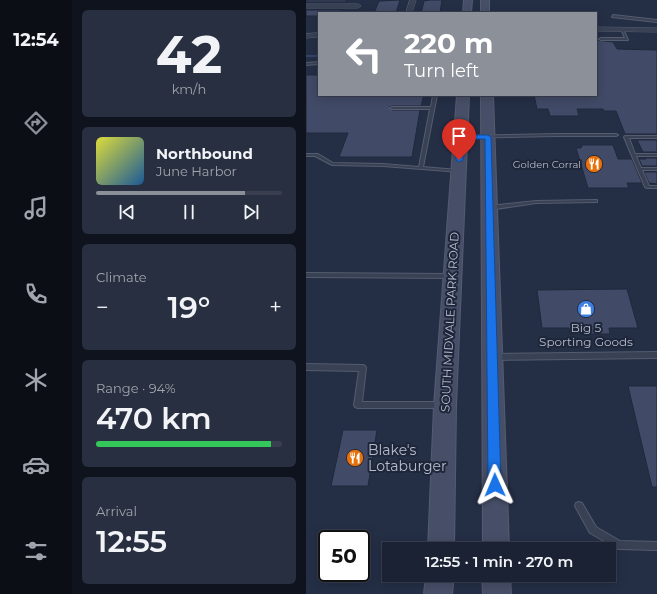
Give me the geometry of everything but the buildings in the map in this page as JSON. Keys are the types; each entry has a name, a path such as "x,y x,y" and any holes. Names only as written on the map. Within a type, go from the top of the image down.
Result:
{"main road":[{"path":"468,0 468,12"},
{"path":"485,0 485,12"},
{"name":"SOUTH MIDVALE PARK ROAD","path":"441,542 445,406 463,96"},
{"path":"487,96 496,542"},
{"path":"438,594 439,582"},
{"path":"496,582 496,594"}],"street":[{"path":"409,12 413,0"},
{"path":"306,6 358,6"},
{"path":"597,29 657,30"},
{"path":"306,36 318,36"}],"lane":[{"path":"613,16 657,21"},
{"path":"601,39 628,39 622,29"},
{"path":"306,64 318,63"},
{"path":"421,168 435,96"},
{"path":"392,108 432,108"},
{"path":"460,137 616,135"},
{"path":"657,137 626,137 647,187 657,187"},
{"path":"306,155 316,155 332,164 459,171"},
{"path":"634,156 657,156"},
{"path":"640,169 657,169"},
{"path":"489,208 536,202 595,201"},
{"path":"306,275 453,276"},
{"path":"492,357 657,355"},
{"path":"306,367 363,368 358,405 445,406"},
{"path":"579,506 593,530 619,545 657,546"}],"waterway":[{"path":"306,56 318,56"}],"place":[{"name":"Golden Corral","path":"594,164"},
{"name":"Big 5 Sporting Goods","path":"586,309"},
{"name":"Blake's Lotaburger","path":"355,458"}],"route":[{"path":"459,160 460,137 488,137 495,485"}]}
